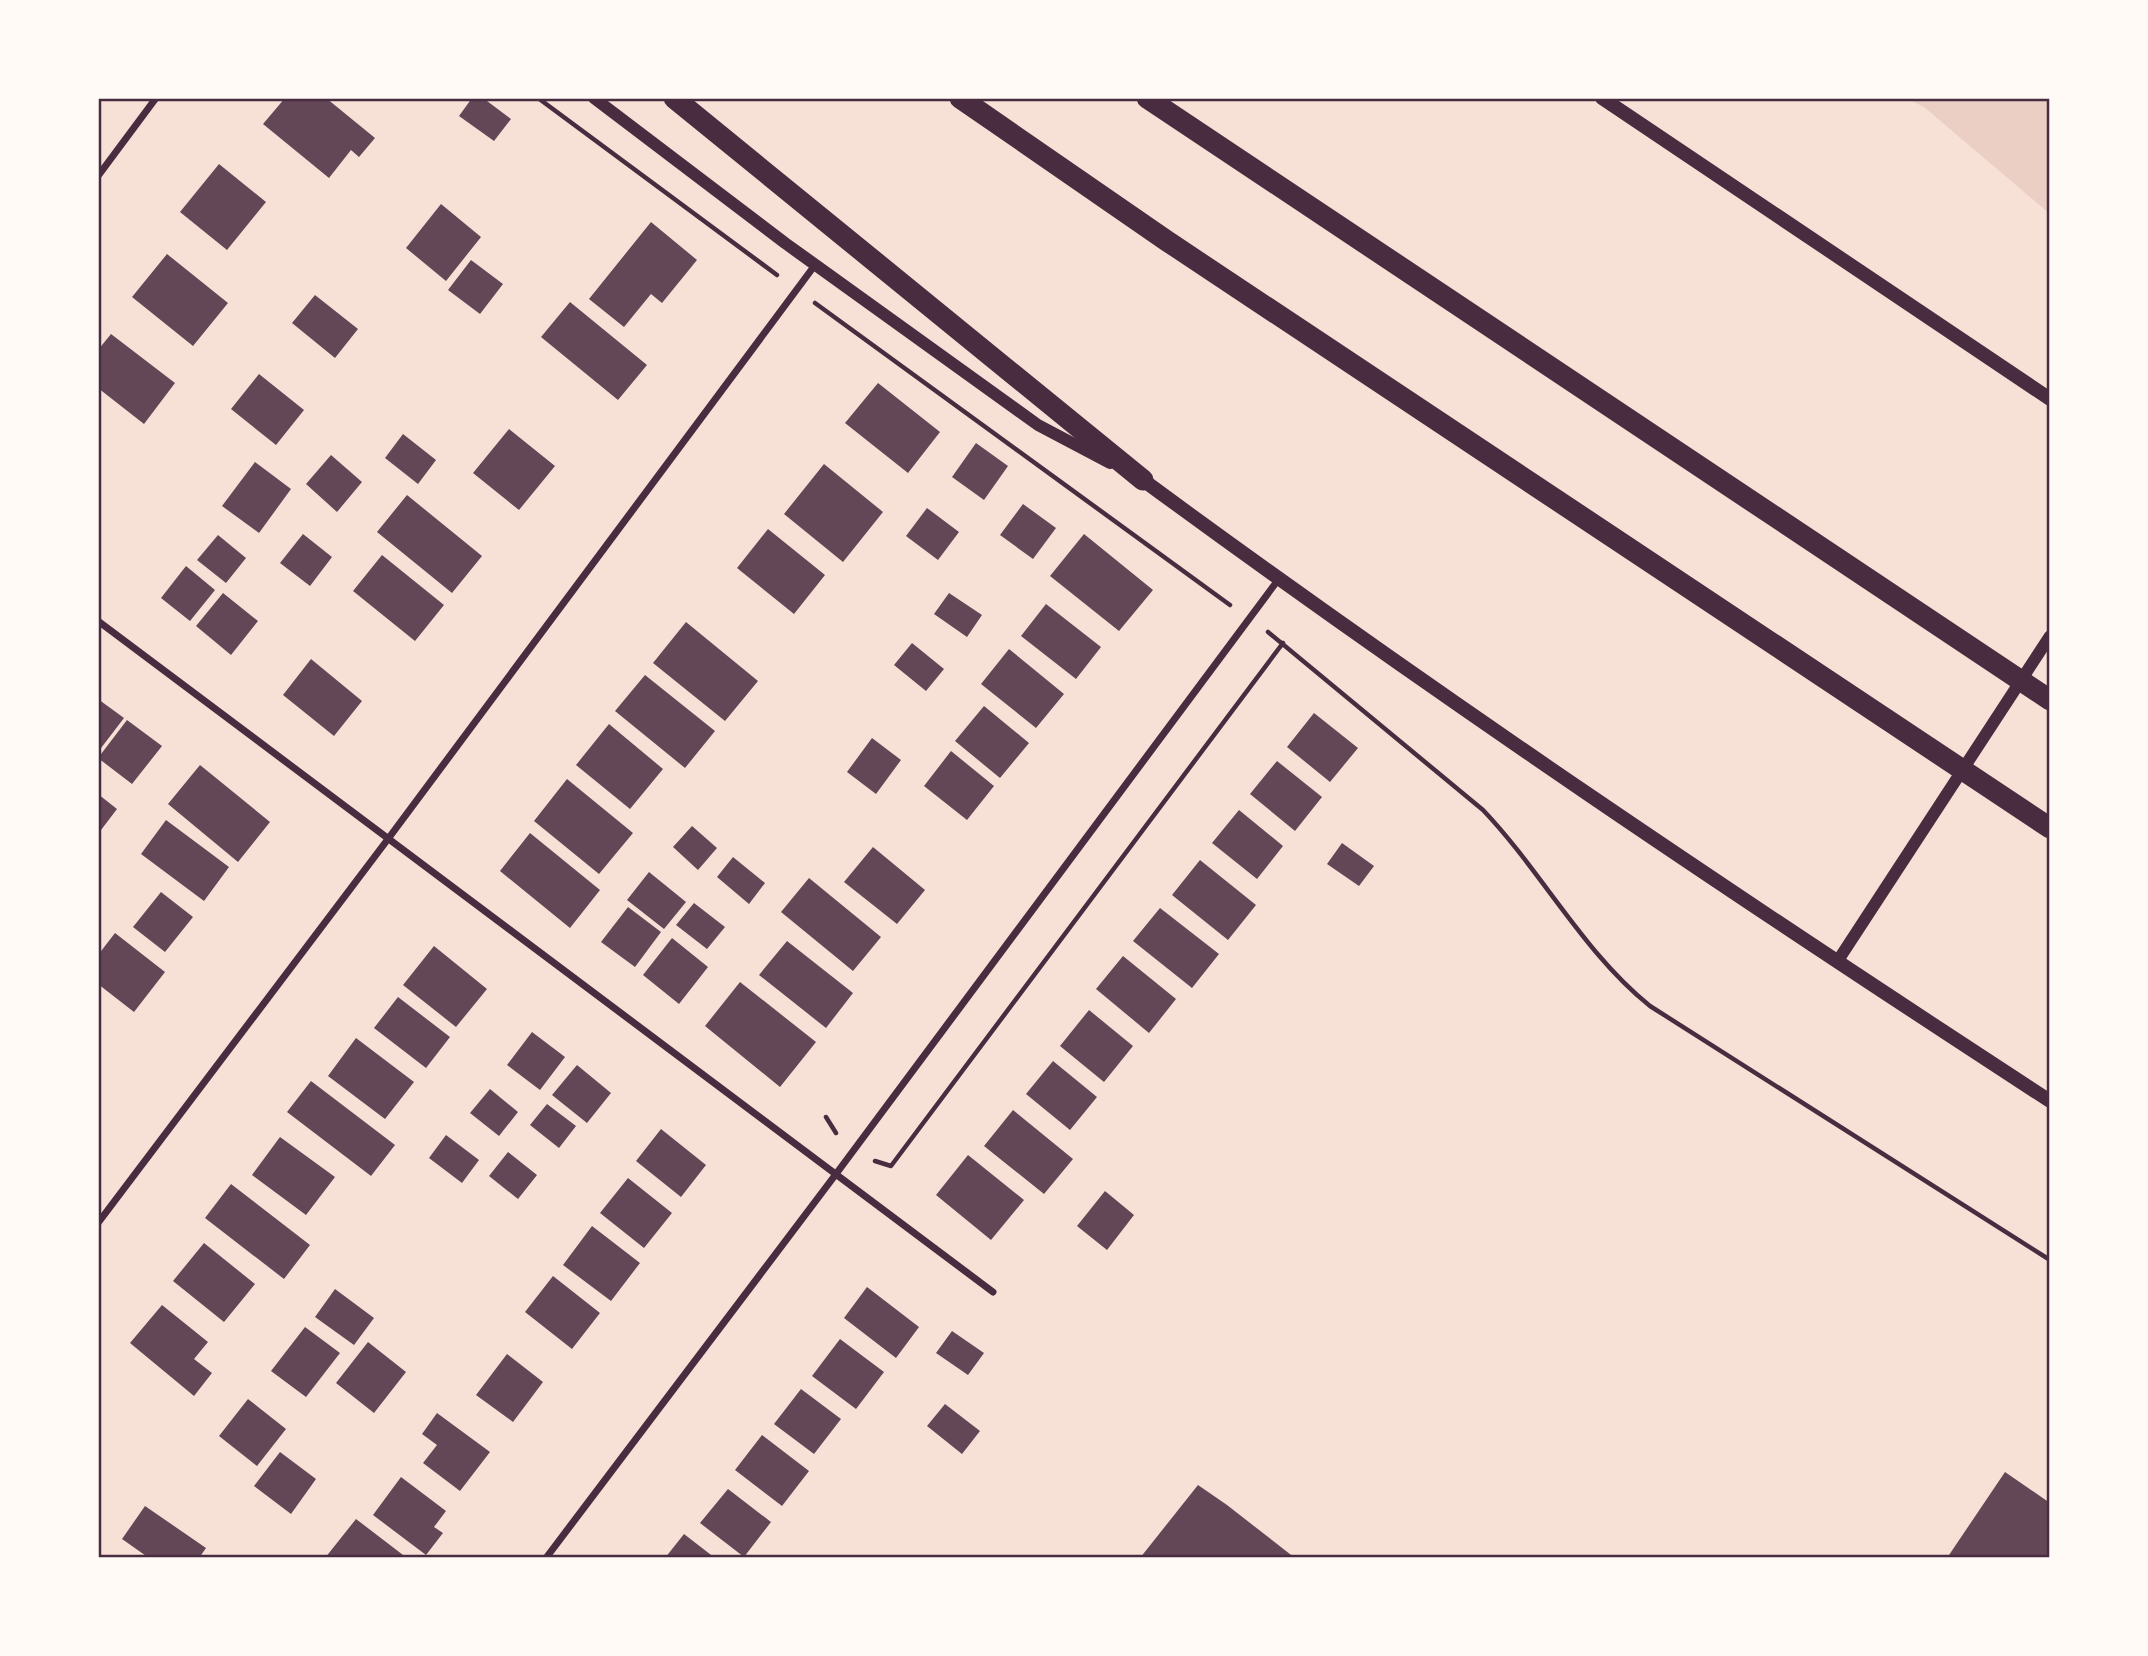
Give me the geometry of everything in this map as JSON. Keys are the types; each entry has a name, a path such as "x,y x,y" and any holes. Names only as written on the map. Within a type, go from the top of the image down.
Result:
{"highway":[{"path":"674,98 1143,480"},
{"path":"960,98 1167,241 2050,828"},
{"path":"1147,98 2050,700"}],"main road":[{"path":"1602,98 2050,399"},
{"path":"1143,480 1278,580 1837,962 2050,1101"}],"street":[{"path":"98,176 156,98"},
{"path":"594,98 815,265 1038,425 1143,480"},
{"path":"98,1223 815,265"},
{"path":"546,1558 1278,580"},
{"path":"98,621 993,1292"},
{"path":"1837,962 2050,635"}],"path":[{"path":"538,98 1283,643 1483,810 1504,831 1595,950 1630,990 1650,1006 2050,1259"},
{"path":"826,1117 833,1130 855,1148 873,1160 891,1166 1283,643"}],"shaded area":[{"path":"1906,98 2050,98 2050,214 1924,107"}],"building":[{"path":"285,98 326,98 375,138 359,157 351,150 329,178 263,124"},
{"path":"472,98 483,98 511,119 494,141 459,116"},
{"path":"219,164 266,202 227,250 180,212"},
{"path":"441,204 481,237 446,281 406,248"},
{"path":"651,222 697,260 662,303 651,294 624,327 589,299"},
{"path":"167,254 228,303 193,346 132,297"},
{"path":"471,260 503,284 480,314 448,290"},
{"path":"315,295 358,329 335,358 292,323"},
{"path":"570,302 647,365 618,400 541,337"},
{"path":"111,334 175,383 144,424 98,388 98,350"},
{"path":"259,374 304,410 276,445 231,409"},
{"path":"878,383 940,432 908,473 845,423"},
{"path":"509,429 555,466 519,510 473,473"},
{"path":"403,434 436,460 418,484 385,458"},
{"path":"976,443 1008,466 984,500 952,477"},
{"path":"331,455 362,482 337,512 306,484"},
{"path":"255,462 291,489 259,533 222,506"},
{"path":"824,464 883,512 843,562 784,514"},
{"path":"407,495 482,556 452,593 377,532"},
{"path":"1023,504 1056,528 1033,559 1000,535"},
{"path":"927,508 959,532 938,560 906,536"},
{"path":"768,529 825,575 794,614 737,568"},
{"path":"303,534 332,557 310,586 280,563"},
{"path":"1084,534 1153,590 1119,631 1050,576"},
{"path":"218,535 246,558 226,583 197,560"},
{"path":"382,555 444,605 415,641 353,591"},
{"path":"186,566 215,590 190,621 161,598"},
{"path":"223,593 258,621 231,655 196,626"},
{"path":"949,593 982,615 967,637 934,614"},
{"path":"1046,604 1101,647 1076,679 1021,636"},
{"path":"686,622 758,681 725,721 653,663"},
{"path":"912,643 944,669 926,691 894,665"},
{"path":"1009,649 1064,694 1036,728 981,684"},
{"path":"311,659 362,701 334,736 283,695"},
{"path":"645,675 715,731 685,768 615,711"},
{"path":"98,699 124,718 98,752"},
{"path":"984,706 1029,743 1000,778 955,741"},
{"path":"1314,713 1358,748 1330,782 1287,747"},
{"path":"127,720 162,746 132,784 98,758"},
{"path":"609,724 663,769 630,809 576,765"},
{"path":"872,738 901,760 876,794 847,772"},
{"path":"951,751 994,786 967,820 924,786"},
{"path":"1277,761 1322,797 1295,831 1250,794"},
{"path":"200,765 270,822 238,862 168,804"},
{"path":"567,779 633,833 599,874 534,821"},
{"path":"98,794 117,809 98,834"},
{"path":"1239,810 1283,846 1257,879 1212,843"},
{"path":"166,820 229,867 204,901 141,854"},
{"path":"692,826 717,848 698,870 673,847"},
{"path":"530,833 600,890 570,928 500,871"},
{"path":"1342,843 1374,866 1359,886 1327,864"},
{"path":"873,847 925,890 897,924 844,882"},
{"path":"733,857 765,883 749,904 717,877"},
{"path":"1200,860 1256,905 1228,940 1172,895"},
{"path":"649,872 686,902 664,929 627,900"},
{"path":"809,878 881,937 853,971 781,912"},
{"path":"161,892 193,917 165,952 133,927"},
{"path":"694,903 725,927 707,949 676,925"},
{"path":"628,907 661,932 635,967 601,942"},
{"path":"1160,908 1219,954 1192,988 1133,941"},
{"path":"115,933 165,972 134,1012 98,984 98,955"},
{"path":"672,938 708,967 679,1004 643,975"},
{"path":"787,941 853,993 826,1028 759,975"},
{"path":"434,946 487,989 456,1027 403,985"},
{"path":"1123,956 1176,999 1149,1033 1096,989"},
{"path":"740,982 816,1042 780,1087 705,1026"},
{"path":"398,997 450,1037 426,1068 374,1028"},
{"path":"1089,1010 1133,1046 1104,1082 1060,1046"},
{"path":"532,1032 565,1057 540,1090 507,1065"},
{"path":"356,1038 414,1082 385,1119 328,1076"},
{"path":"1053,1061 1097,1097 1070,1130 1026,1094"},
{"path":"577,1065 611,1093 587,1123 552,1095"},
{"path":"311,1081 395,1145 371,1176 287,1112"},
{"path":"490,1089 518,1112 499,1136 470,1113"},
{"path":"547,1104 576,1126 559,1148 530,1125"},
{"path":"1013,1110 1073,1159 1044,1194 984,1146"},
{"path":"661,1129 706,1165 681,1197 636,1161"},
{"path":"446,1135 479,1160 462,1183 429,1158"},
{"path":"280,1137 335,1177 306,1215 252,1175"},
{"path":"508,1152 537,1175 518,1199 489,1176"},
{"path":"968,1155 1024,1200 991,1240 936,1195"},
{"path":"628,1178 672,1213 644,1248 600,1213"},
{"path":"231,1184 310,1245 284,1279 205,1218"},
{"path":"1105,1191 1134,1215 1107,1250 1077,1226"},
{"path":"592,1226 640,1263 611,1301 563,1265"},
{"path":"204,1243 255,1284 224,1322 173,1281"},
{"path":"553,1276 600,1313 572,1349 525,1312"},
{"path":"867,1287 919,1327 896,1358 844,1318"},
{"path":"335,1289 374,1318 354,1345 315,1317"},
{"path":"162,1305 208,1342 194,1359 212,1373 194,1396 130,1343"},
{"path":"305,1327 340,1353 306,1397 271,1371"},
{"path":"952,1331 984,1353 968,1375 936,1353"},
{"path":"840,1339 884,1372 856,1409 812,1376"},
{"path":"368,1342 406,1372 374,1413 336,1383"},
{"path":"507,1354 543,1382 513,1422 476,1395"},
{"path":"801,1389 841,1419 814,1454 774,1424"},
{"path":"248,1399 286,1429 257,1466 219,1436"},
{"path":"945,1404 980,1431 962,1454 927,1426"},
{"path":"437,1413 490,1452 460,1491 423,1463 437,1445 422,1434"},
{"path":"762,1435 809,1471 782,1506 735,1470"},
{"path":"280,1452 316,1479 291,1514 254,1486"},
{"path":"2005,1472 2050,1503 2050,1551 2045,1558 1947,1558"},
{"path":"401,1477 446,1511 434,1527 443,1533 426,1555 373,1515"},
{"path":"1198,1485 1227,1505 1295,1558 1140,1558"},
{"path":"728,1489 771,1522 744,1557 700,1523"},
{"path":"145,1506 206,1548 199,1558 149,1558 122,1539"},
{"path":"356,1519 407,1558 325,1558"},
{"path":"684,1534 715,1558 665,1558"}]}
